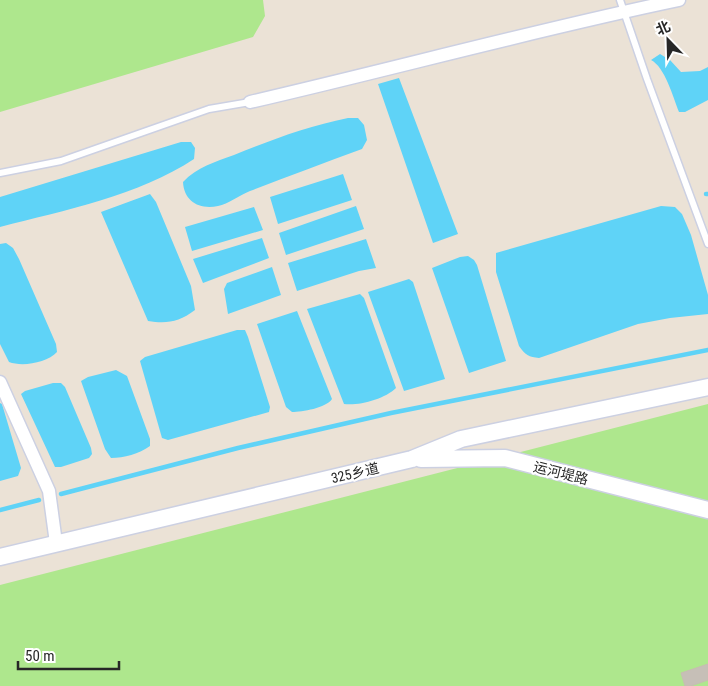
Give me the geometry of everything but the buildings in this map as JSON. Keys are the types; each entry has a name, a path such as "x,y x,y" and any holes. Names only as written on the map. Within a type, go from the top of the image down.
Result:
{"street":[{"path":"250,102 354,78 622,6 679,0"},
{"path":"0,382 50,491 56,543"},
{"name":"325乡道","path":"0,557 412,459 461,439 708,387"},
{"name":"运河堤路","path":"412,459 504,458 708,510"}],"lane":[{"path":"622,6 708,244"},
{"path":"0,172 61,161 209,109 250,102"}],"green space":[{"path":"0,0 263,0 265,16 253,37 0,112"},
{"path":"708,404 708,686 0,686 0,585"}],"water":[{"path":"660,54 670,60 681,72 700,71 708,67 708,100 685,112 679,112 664,76 651,60"},
{"path":"399,78 458,234 433,243 378,84"},
{"path":"348,118 358,118 364,125 367,140 362,149 250,191 218,206 205,207 199,205 194,203 186,194 183,182 194,172 207,165 290,134"},
{"path":"181,142 191,142 195,148 194,159 149,183 75,208 0,227 0,197"},
{"path":"343,174 352,200 278,224 270,197"},
{"path":"150,194 156,202 191,286 195,310 178,320 167,322 148,321 101,212"},
{"path":"356,206 364,229 286,255 279,233"},
{"path":"661,206 675,207 682,214 691,235 708,295 708,314 638,324 539,358 525,353 519,346 496,272 496,253"},
{"path":"254,207 263,230 192,251 185,227"},
{"path":"262,238 269,258 203,283 193,259"},
{"path":"366,239 376,268 359,271 297,291 288,263"},
{"path":"6,243 13,248 19,259 56,344 57,352 53,356 34,363 21,364 9,362 0,344 0,244"},
{"path":"468,256 477,265 506,361 469,373 432,268 460,257"},
{"path":"272,267 281,295 228,314 224,289 227,283"},
{"path":"409,279 413,282 445,379 404,391 368,292"},
{"path":"360,294 364,298 396,388 371,401 344,404 307,309"},
{"path":"297,311 332,399 319,407 292,412 286,407 257,324"},
{"path":"237,330 245,330 248,337 270,407 269,412 168,440 162,438 140,361 145,357"},
{"path":"116,370 127,376 150,439 150,446 131,455 111,458 105,449 81,381 88,377"},
{"path":"53,383 61,383 65,387 92,454 89,458 61,467 55,467 21,394 25,391"},
{"path":"0,403 2,404 21,468 18,476 0,481"}],"waterway":[{"path":"61,494 238,448 391,413 708,350"},
{"path":"0,510 39,500"}]}
